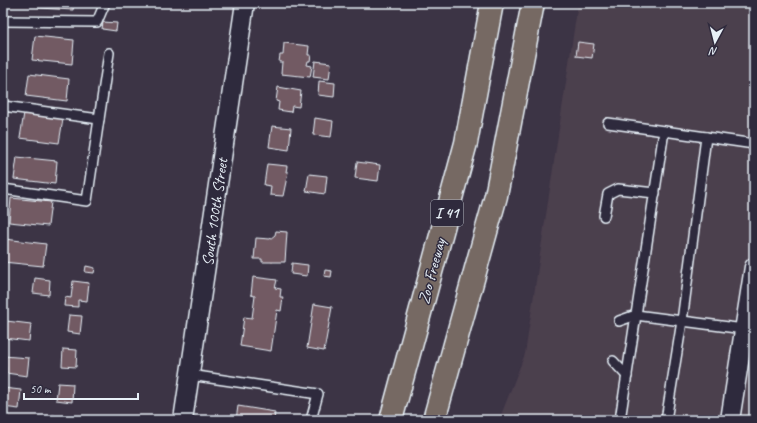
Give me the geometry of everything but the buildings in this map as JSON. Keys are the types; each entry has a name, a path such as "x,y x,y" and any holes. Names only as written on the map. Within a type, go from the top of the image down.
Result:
{"highway":[{"name":"Zoo Freeway","path":"391,420 466,142 492,3"},
{"name":"I 41","path":"434,420 496,196 533,3"}],"street":[{"name":"South 100th Street","path":"183,420 245,3"},
{"path":"730,420 754,267"}],"lane":[{"path":"3,21 97,22 106,3"},
{"path":"3,189 87,201 109,53"},
{"path":"3,106 99,119"},
{"path":"608,123 754,144"},
{"path":"620,420 664,131"},
{"path":"666,420 682,321 706,137"},
{"path":"604,216 608,194 618,189 655,193"},
{"path":"619,321 636,315 744,329"},
{"path":"613,362 627,376"},
{"path":"190,375 318,394 311,420"}],"shaded area":[{"path":"578,3 754,3 754,420 499,420 525,354"}]}
